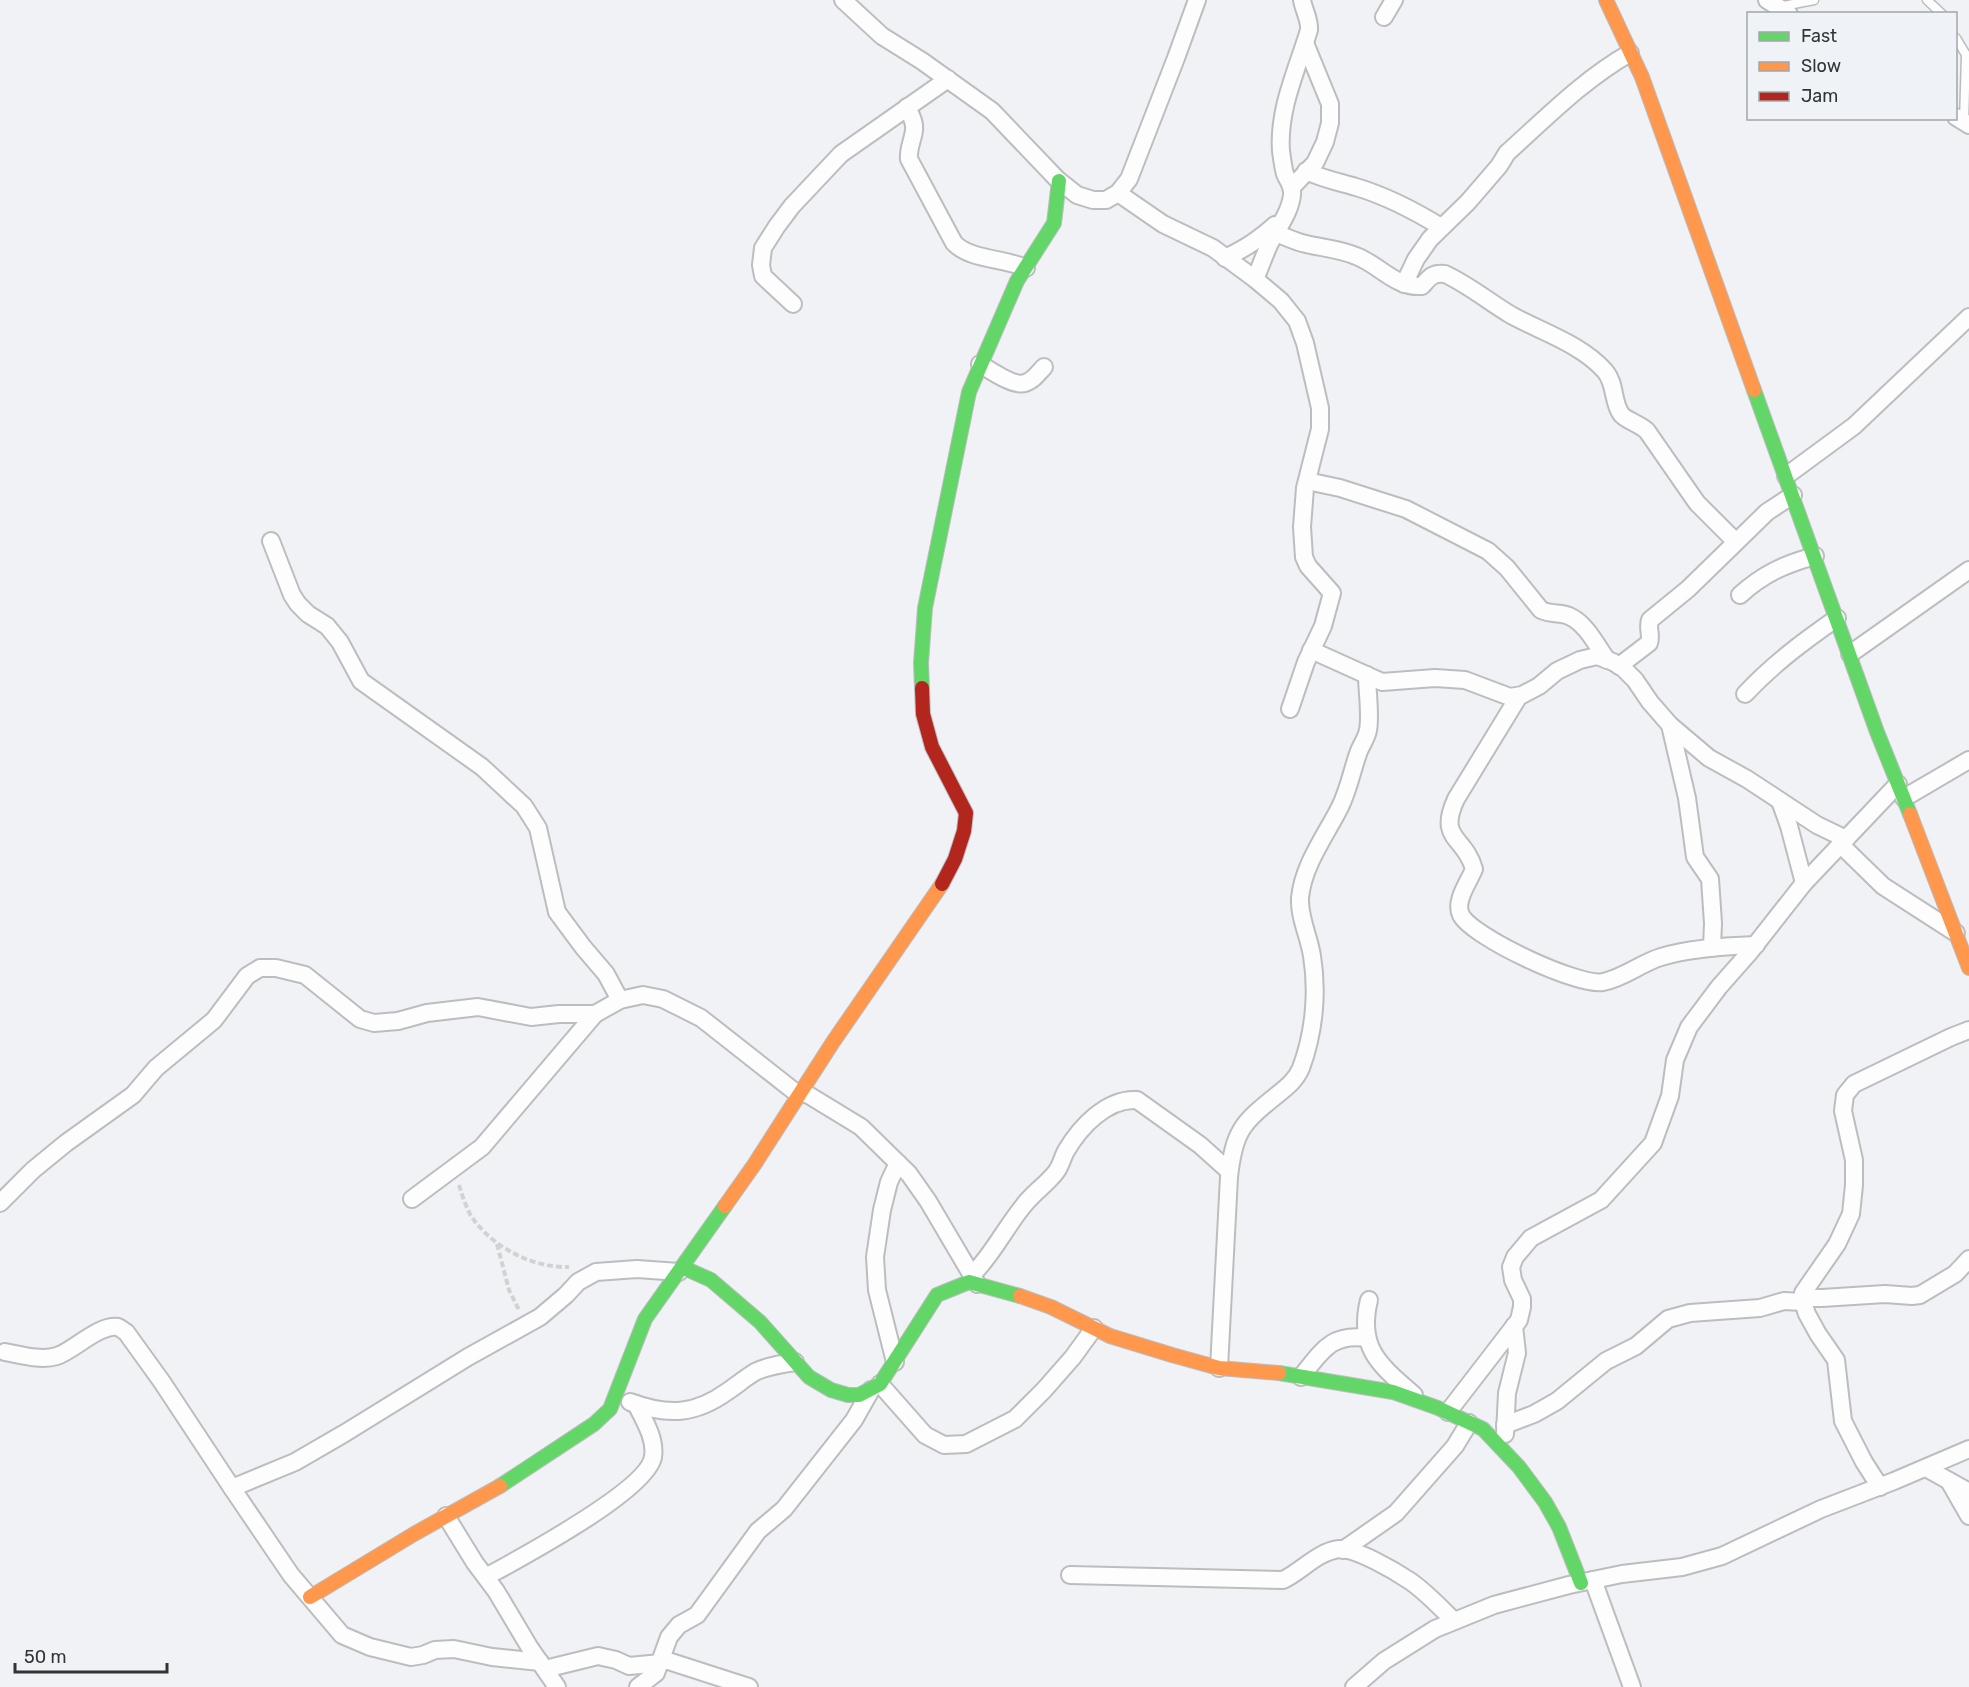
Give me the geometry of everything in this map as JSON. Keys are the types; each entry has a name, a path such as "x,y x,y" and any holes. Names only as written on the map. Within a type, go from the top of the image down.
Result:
{"street":[{"path":"843,0 882,36 992,111 1059,181 1077,195 1092,200 1106,200 1118,193 1129,178 1197,0"},
{"path":"1255,279 1285,217 1292,196 1292,188 1283,165 1282,125 1288,92 1310,22 1302,0"},
{"path":"1384,17 1394,0"},
{"path":"1605,0 1646,87 1877,732 1969,968"},
{"path":"1292,188 1315,163 1330,123 1330,104 1305,43"},
{"path":"1404,284 1416,259 1441,227 1468,202 1499,166 1507,153 1581,87 1611,63 1630,53"},
{"path":"793,304 763,276 761,266 763,248 792,206 841,154 948,79"},
{"path":"907,107 913,121 914,131 908,151 909,159 954,243 961,250 1026,268"},
{"path":"1306,171 1329,181 1372,193 1419,213 1441,227"},
{"path":"310,1597 508,1482 567,1444 610,1409 645,1319 754,1165 833,1042 939,891 955,859 964,831 966,813 932,747 923,714 921,663 925,608 969,392 1017,281 1054,223 1059,181"},
{"path":"1118,193 1163,224 1212,248 1281,301 1297,321 1313,371 1320,408 1320,429 1307,481 1302,527 1305,557 1308,566 1332,593 1323,626 1311,650 1290,709"},
{"path":"1225,258 1260,239 1285,217"},
{"path":"1276,233 1305,244 1336,249 1357,256 1374,264 1393,279 1409,287 1422,286 1432,274 1445,273 1509,313 1574,346 1594,360 1607,373 1614,385 1621,414 1647,431 1697,503 1735,541"},
{"path":"1786,476 1854,426 1969,316"},
{"path":"980,364 1006,380 1022,384 1034,378 1044,367"},
{"path":"1307,481 1341,488 1407,509 1488,551 1507,568 1541,610 1556,615 1570,616 1577,621 1613,663 1635,680 1670,725 1709,758 1747,779 1843,842 1883,886 1956,933"},
{"path":"1613,663 1649,644 1650,620 1688,589 1767,512 1793,495"},
{"path":"271,541 292,596 308,614 327,626 340,642 361,681 482,767 524,806 538,828 558,912 606,974 620,1000"},
{"path":"1740,595 1757,580 1774,571 1796,561 1815,556"},
{"path":"1850,654 1969,570"},
{"path":"1745,694 1795,647 1837,618"},
{"path":"1311,650 1382,682 1435,678 1465,680 1510,697 1519,696 1539,686 1557,671 1580,660 1597,656 1613,663"},
{"path":"1219,1368 1232,1148 1240,1130 1254,1113 1291,1083 1300,1070 1310,1035 1315,989 1312,955 1300,913 1300,896 1321,839 1340,808 1368,730 1367,675"},
{"path":"1519,696 1449,813 1448,824 1452,835 1471,858 1474,869 1461,898 1459,908 1462,917 1478,931 1526,958 1569,977 1601,983 1660,957 1712,948 1756,945"},
{"path":"1670,725 1688,798 1695,857 1710,879 1712,948"},
{"path":"1448,1412 1519,1320 1522,1299 1513,1280 1511,1267 1515,1257 1531,1238 1601,1200 1653,1143 1671,1096 1675,1060 1689,1027 1719,987 1756,945 1804,883 1843,842 1901,791 1969,760"},
{"path":"1780,801 1790,826 1804,883"},
{"path":"0,1203 33,1170 133,1095 156,1068 214,1020 247,976 260,968 276,968 305,975 360,1019 374,1023 398,1021 427,1013 478,1007 531,1017 595,1014"},
{"path":"412,1199 452,1167 482,1147 595,1014 620,1000 643,995 663,999 701,1018 801,1093 861,1127 909,1174 975,1279 1051,1307 1120,1339 1219,1368 1273,1372 1393,1392 1448,1412 1483,1429 1519,1467 1545,1502 1587,1581 1632,1687"},
{"path":"1880,1487 1843,1421 1836,1360 1818,1334 1802,1300 1803,1293 1837,1244 1851,1214 1854,1160 1843,1111 1845,1095 1854,1083 1969,1030"},
{"path":"638,1687 656,1673 669,1637 679,1625 697,1615 758,1531 784,1509 854,1420 875,1387 895,1362 937,1295 975,1279 1025,1202 1058,1170 1066,1151 1088,1122 1108,1107 1125,1099 1137,1100 1200,1145 1229,1171"},
{"path":"895,1362 877,1290 875,1257 882,1210 889,1182 898,1163"},
{"path":"1505,1425 1534,1414 1557,1401 1606,1361 1636,1346 1668,1319 1690,1313 1760,1308 1784,1301 1886,1294 1920,1295 1954,1274 1969,1258"},
{"path":"231,1488 295,1462 345,1433 468,1357 540,1317 578,1282 596,1272 680,1269 711,1280 760,1322 809,1377 831,1390 848,1395 859,1395 875,1387"},
{"path":"1369,1300 1365,1324 1368,1343 1378,1362 1422,1402"},
{"path":"1504,1452 1507,1393 1517,1353 1514,1326"},
{"path":"5,1352 35,1358 57,1356 89,1336 109,1329 117,1327 126,1332 291,1575 342,1635 353,1641 411,1657 454,1648 542,1665 598,1656 629,1666 662,1661 749,1687"},
{"path":"875,1387 925,1435 944,1445 966,1444 1015,1419 1066,1365 1094,1328"},
{"path":"1301,1377 1321,1352 1340,1338 1352,1336 1367,1338"},
{"path":"615,1397 649,1409 671,1411 698,1409 755,1372 795,1362"},
{"path":"486,1577 590,1517 647,1471 653,1456 651,1436 636,1404"},
{"path":"1343,1550 1396,1513 1455,1446 1469,1423"},
{"path":"1354,1687 1384,1661 1435,1629 1494,1605 1587,1581 1622,1574 1682,1567 1722,1556 1821,1509 1969,1449"},
{"path":"1926,1468 1969,1492"},
{"path":"1948,1480 1969,1516"},
{"path":"446,1516 557,1687"},
{"path":"1070,1575 1283,1580 1311,1561 1332,1552 1353,1551 1411,1582 1454,1621"}],"lane":[{"path":"1778,7 1814,0"},
{"path":"1927,0 1941,12"},
{"path":"1941,12 1942,0"},
{"path":"1957,40 1968,57 1963,121"}],"path":[{"path":"452,1167 471,1215 496,1243 545,1265 580,1269 591,1275"},
{"path":"496,1243 509,1290 525,1325"}],"traffic: fast":[{"path":"922,688 921,663 925,608 969,392 1017,281 1054,223 1059,181"},
{"path":"1754,390 1877,732 1910,814"},
{"path":"500,1486 594,1424 610,1409 645,1319 725,1206"},
{"path":"682,1267 711,1280 760,1322 809,1377 831,1390 848,1395 859,1395 880,1384 937,1295 969,1282 1020,1296"},
{"path":"1279,1373 1393,1392 1438,1408 1483,1429 1519,1467 1545,1502 1559,1527 1581,1583"}],"traffic: slow":[{"path":"1606,0 1642,77 1754,390"},
{"path":"1910,814 1969,968"},
{"path":"725,1206 833,1042 942,884"},
{"path":"1020,1296 1051,1307 1110,1336 1172,1355 1219,1368 1279,1373"},
{"path":"310,1597 414,1534 500,1486"}],"traffic: jam":[{"path":"922,688 923,714 932,747 966,813 964,831 955,859 942,884"}]}
